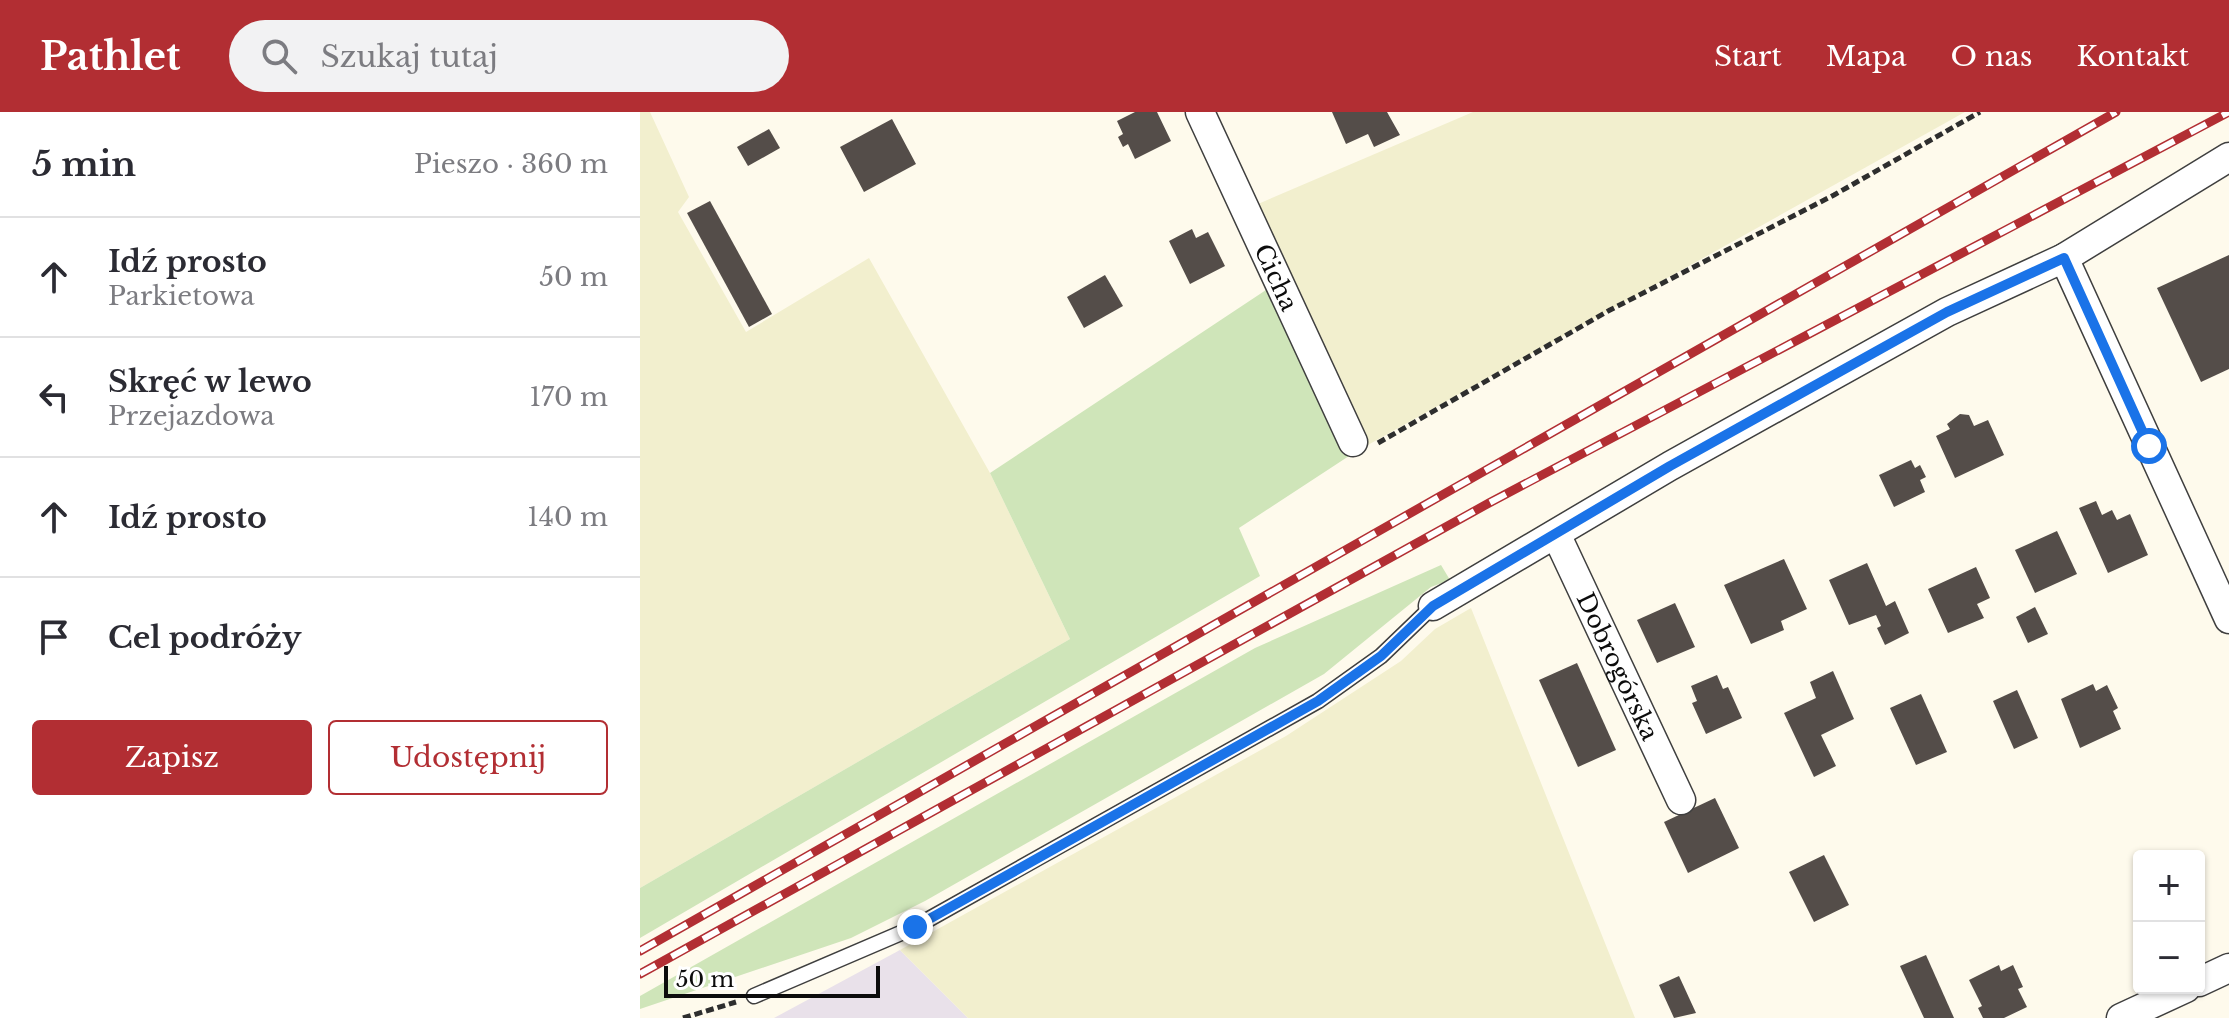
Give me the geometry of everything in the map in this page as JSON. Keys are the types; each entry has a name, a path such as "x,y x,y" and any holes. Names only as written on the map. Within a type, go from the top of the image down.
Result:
{"street":[{"name":"Cicha","path":"1200,112 1353,442"},
{"path":"1433,606 1947,312 2064,258 2229,157"},
{"path":"2064,258 2229,619"},
{"name":"Dobrogórska","path":"1556,534 1681,800"},
{"path":"2205,979 2229,968"},
{"path":"2121,1018 2173,994"}],"lane":[{"path":"754,996 915,927 1318,701 1381,656 1433,606"}],"path":[{"path":"1353,442 1374,445 1610,310 1834,195 1980,112"},
{"path":"683,1018 754,996"}],"shaded area":[{"path":"640,112 650,112 689,197 678,212 746,332 869,258 990,473 1070,639 640,888"},
{"path":"1473,112 1965,112 1366,446 1258,204"},
{"path":"1471,608 1635,1018 968,1018 900,950 1286,736 1401,661 1435,629"},
{"path":"900,950 968,1018 774,1018"}],"green space":[{"path":"1269,288 1349,456 1239,528 1260,576 640,938 640,888 1070,639 990,473"},
{"path":"1441,565 1450,580 1431,587 1324,674 925,901 851,938 640,1009 640,996 1255,648"}],"building":[{"path":"1135,112 1157,112 1171,141 1135,159 1128,144 1123,147 1118,137 1123,134 1117,121"},
{"path":"1332,112 1387,112 1400,135 1374,147 1368,134 1346,144"},
{"path":"892,119 916,164 864,192 840,147"},
{"path":"769,129 780,148 748,166 737,147"},
{"path":"710,201 772,314 749,327 687,213"},
{"path":"1192,229 1196,238 1208,232 1225,266 1190,284 1169,241"},
{"path":"2229,255 2229,369 2201,382 2157,288"},
{"path":"1105,275 1123,306 1084,328 1067,297"},
{"path":"1960,414 1969,415 1974,426 1988,420 2004,455 1955,478 1936,436 1950,429 1947,424"},
{"path":"1911,460 1915,468 1920,465 1926,477 1920,480 1925,492 1894,507 1879,475"},
{"path":"2096,501 2102,515 2112,510 2117,520 2130,514 2148,555 2108,573 2079,508"},
{"path":"2057,531 2077,574 2035,593 2015,550"},
{"path":"1784,559 1807,609 1781,621 1784,630 1751,644 1724,585"},
{"path":"1867,563 1886,606 1895,601 1909,633 1885,645 1877,628 1881,626 1876,615 1849,625 1829,580"},
{"path":"1976,567 1990,598 1977,604 1984,618 1948,633 1928,589"},
{"path":"1675,603 1695,647 1657,663 1637,620"},
{"path":"2035,607 2048,634 2028,643 2016,617"},
{"path":"1577,663 1616,750 1578,767 1539,680"},
{"path":"1833,671 1854,719 1821,735 1836,766 1814,777 1784,713 1816,698 1810,682"},
{"path":"1717,675 1723,689 1728,687 1742,718 1706,734 1692,703 1697,701 1691,686"},
{"path":"2093,684 2096,691 2107,685 2118,708 2113,711 2121,729 2080,748 2061,699"},
{"path":"2017,690 2038,738 2014,749 1993,701"},
{"path":"1921,694 1947,752 1916,765 1890,708"},
{"path":"1715,798 1739,848 1688,873 1664,822"},
{"path":"1824,855 1849,905 1814,922 1789,872"},
{"path":"1926,955 1954,1018 1924,1018 1900,966"},
{"path":"1999,965 2001,971 2013,965 2023,987 2018,989 2027,1007 2004,1018 1983,1018 1978,1008 1982,1006 1969,980"},
{"path":"1679,976 1696,1013 1674,1018 1659,985"}],"railway":[{"path":"640,951 2116,112"},
{"path":"640,974 1489,503 2229,112"}],"route":[{"path":"915,927 1318,701 1381,656 1433,606 1670,466 1947,312 2064,258 2149,446"}]}
